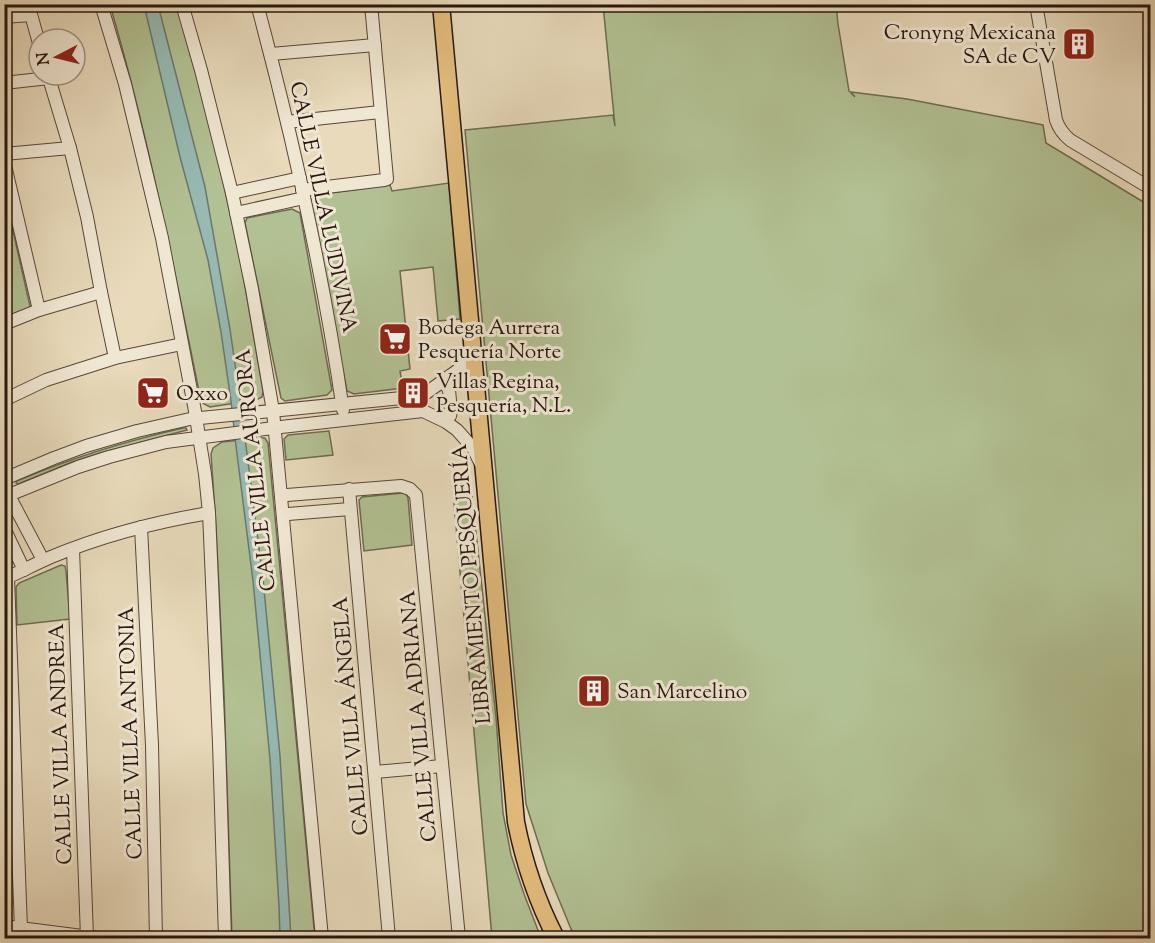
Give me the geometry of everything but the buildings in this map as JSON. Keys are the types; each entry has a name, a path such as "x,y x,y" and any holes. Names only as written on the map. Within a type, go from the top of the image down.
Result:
{"main road":[{"name":"LIBRAMIENTO PESQUERÍA","path":"441,4 516,822 528,873 555,939"}],"street":[{"path":"101,4 125,84 157,216 198,428 209,513 225,939"},
{"name":"CALLE VILLA AURORA","path":"182,4 232,193 252,289 273,419 283,506 321,939"},
{"name":"CALLE VILLA LUDIVINA","path":"258,4 302,189 323,294 344,420"},
{"path":"232,193 302,189 387,179 371,4"},
{"path":"1036,4 1056,120 1062,134 1150,188"},
{"path":"4,18 29,10 34,27"},
{"path":"271,54 375,45"},
{"path":"4,83 27,80"},
{"path":"52,87 87,218 115,358"},
{"path":"287,122 380,112"},
{"path":"4,154 70,148"},
{"path":"4,161 39,310"},
{"path":"236,213 302,189"},
{"path":"4,324 39,310 100,292"},
{"path":"4,400 46,380 115,358 182,344"},
{"path":"4,479 86,446 137,431 198,428 221,435 253,431 273,419 342,404 422,396 456,372 464,363 473,345"},
{"path":"456,372 462,370 468,372 476,388"},
{"path":"43,560 6,493 109,457 166,442 220,416 252,413 273,419 344,420 423,411 439,418 450,416 452,411 448,387 437,386 426,396 426,408 439,418 459,432 473,448 483,471"},
{"path":"459,432 470,431 479,414"},
{"name":"CALLE VILLA ADRIANA","path":"349,489 401,486 412,491 417,500 459,939"},
{"path":"283,506 349,489"},
{"name":"CALLE VILLA ÁNGELA","path":"349,489 389,939"},
{"path":"283,506 350,509"},
{"path":"21,929 6,579 43,560 73,549 141,527 209,513"},
{"name":"CALLE VILLA ANTONIA","path":"141,527 152,745 156,939"},
{"path":"4,528 24,570"},
{"name":"CALLE VILLA ANDREA","path":"73,549 92,938"},
{"path":"375,772 442,766"},
{"path":"4,926 92,938"}],"green space":[{"path":"110,5 177,5 215,144 242,269 263,391 262,397 256,400 210,407 201,401 148,152"},
{"path":"603,5 836,5 849,91 855,97 851,92 907,99 1043,125 1046,143 1150,206 1150,938 577,938 571,929 548,873 526,804 465,130 613,115 615,126"},
{"path":"449,183 460,319 438,321 433,267 400,271 410,369 400,371 403,388 354,394 347,391 310,202 315,195 390,185 392,191"},
{"path":"4,191 30,306 28,309 4,318"},
{"path":"292,209 300,213 332,390 327,395 285,401 281,398 245,223 247,218"},
{"path":"183,428 187,430 100,453 16,483 37,473 120,444"},
{"path":"329,431 333,455 286,460 284,439 288,435"},
{"path":"265,438 268,443 315,938 232,938 224,693 211,454 213,448 222,442"},
{"path":"470,477 496,717 503,813 511,855 541,938 492,938 452,480"},
{"path":"403,493 408,498 412,545 364,551 359,500 362,497"},
{"path":"61,565 65,566 66,571 70,619 17,625 16,587 19,583"}],"water":[{"path":"144,5 158,5 205,187 230,329 263,579 280,756 291,938 280,938 270,759 253,581 221,332 208,260 180,157"}],"place":[{"name":"Cronyng Mexicana SA de CV","path":"1079,44"},
{"name":"Bodega Aurrera Pesquería Norte","path":"395,339"},
{"name":"Oxxo","path":"153,393"},
{"name":"Villas Regina, Pesquería, N.L.","path":"413,393"},
{"name":"San Marcelino","path":"594,691"}]}
